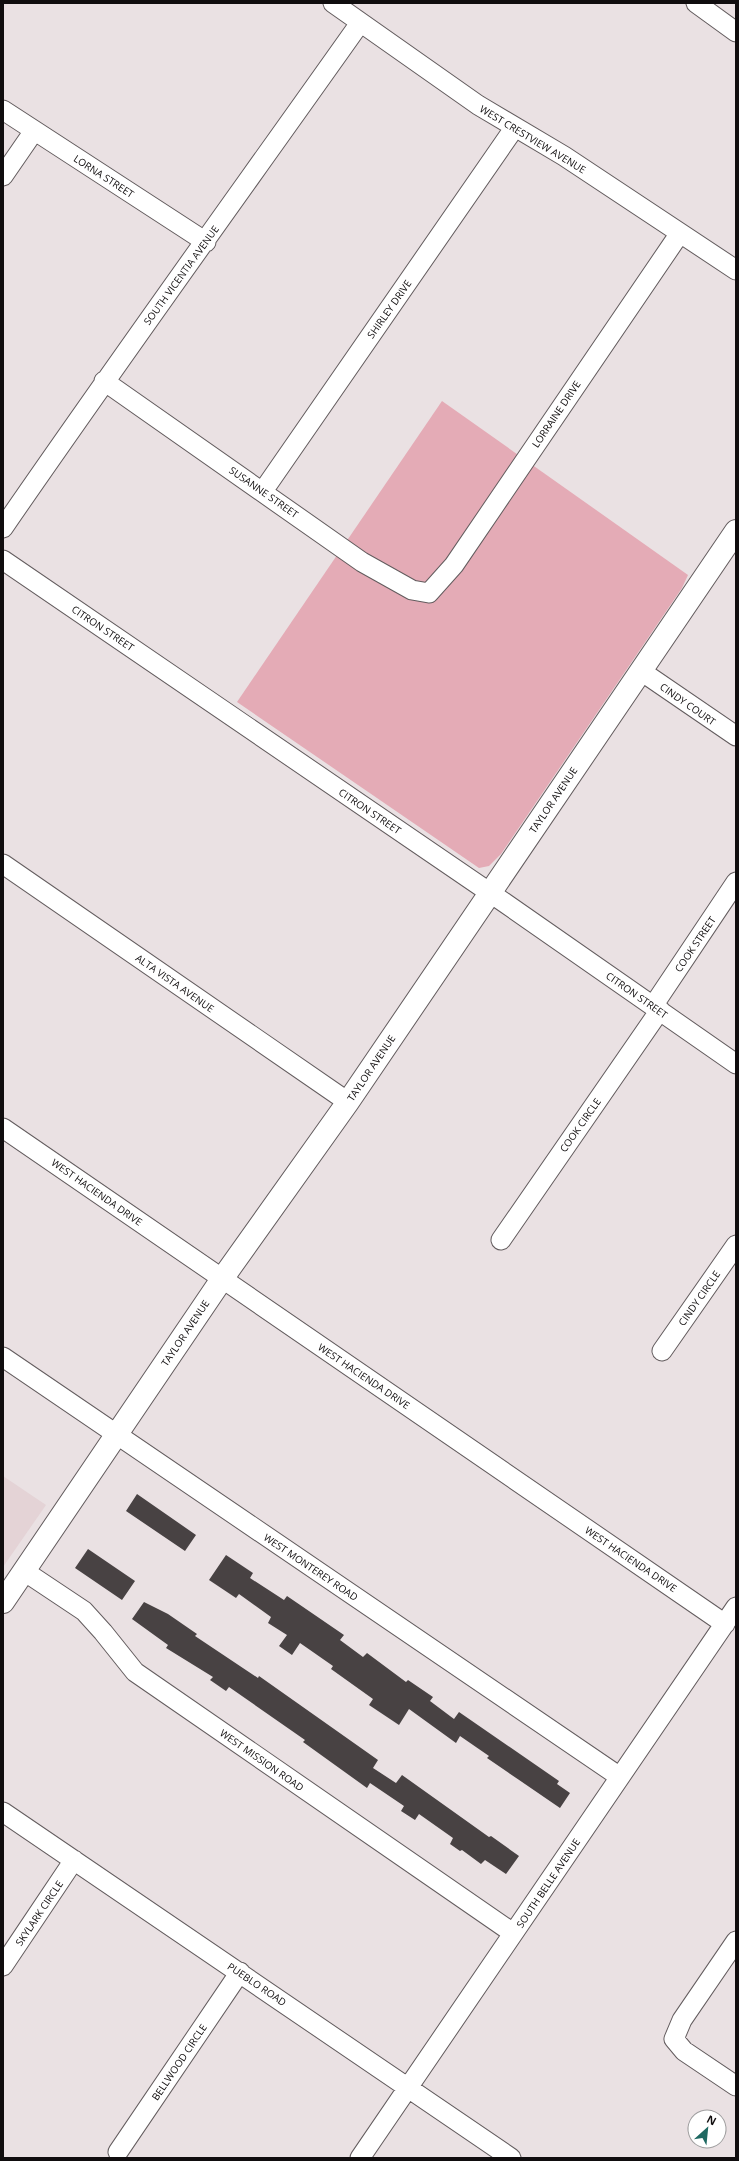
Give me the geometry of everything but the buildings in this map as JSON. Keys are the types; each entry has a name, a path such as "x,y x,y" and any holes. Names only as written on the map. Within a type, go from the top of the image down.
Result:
{"street":[{"name":"WEST CRESTVIEW AVENUE","path":"333,3 478,105 564,156 736,270"},
{"path":"696,3 736,32"},
{"name":"SOUTH VICENTIA AVENUE","path":"3,528 104,381 206,242 360,23"},
{"name":"LORNA STREET","path":"3,110 206,242"},
{"name":"SHIRLEY DRIVE","path":"263,491 515,127"},
{"path":"3,176 34,131"},
{"name":"LORRAINE DRIVE","path":"429,593 454,565 680,233"},
{"name":"SUSANNE STREET","path":"104,381 263,491 362,562 412,590 429,593"},
{"name":"TAYLOR AVENUE","path":"3,1602 222,1279 348,1102 736,531"},
{"name":"CITRON STREET","path":"3,560 490,893 736,1064"},
{"name":"CINDY COURT","path":"641,671 736,736"},
{"name":"ALTA VISTA AVENUE","path":"3,864 348,1102"},
{"name":"COOK STREET","path":"657,1008 736,882"},
{"name":"COOK CIRCLE","path":"501,1240 657,1008"},
{"name":"WEST HACIENDA DRIVE","path":"3,1128 725,1624"},
{"name":"CINDY CIRCLE","path":"662,1351 736,1245"},
{"name":"WEST MONTEREY ROAD","path":"3,1358 620,1777"},
{"name":"WEST MISSION ROAD","path":"24,1571 84,1610 104,1632 134,1672 513,1933"},
{"name":"SOUTH BELLE AVENUE","path":"360,2158 736,1607"},
{"name":"PUEBLO ROAD","path":"3,1812 511,2158"},
{"name":"SKYLARK CIRCLE","path":"3,1966 74,1860"},
{"path":"736,1941 682,2020 674,2039 684,2051 736,2086"},
{"name":"BELLWOOD CIRCLE","path":"118,2152 240,1972"}],"shaded area":[{"path":"442,401 688,575 682,588 501,854 489,866 479,868 237,702"},
{"path":"3,1476 46,1505 3,1567"}]}
